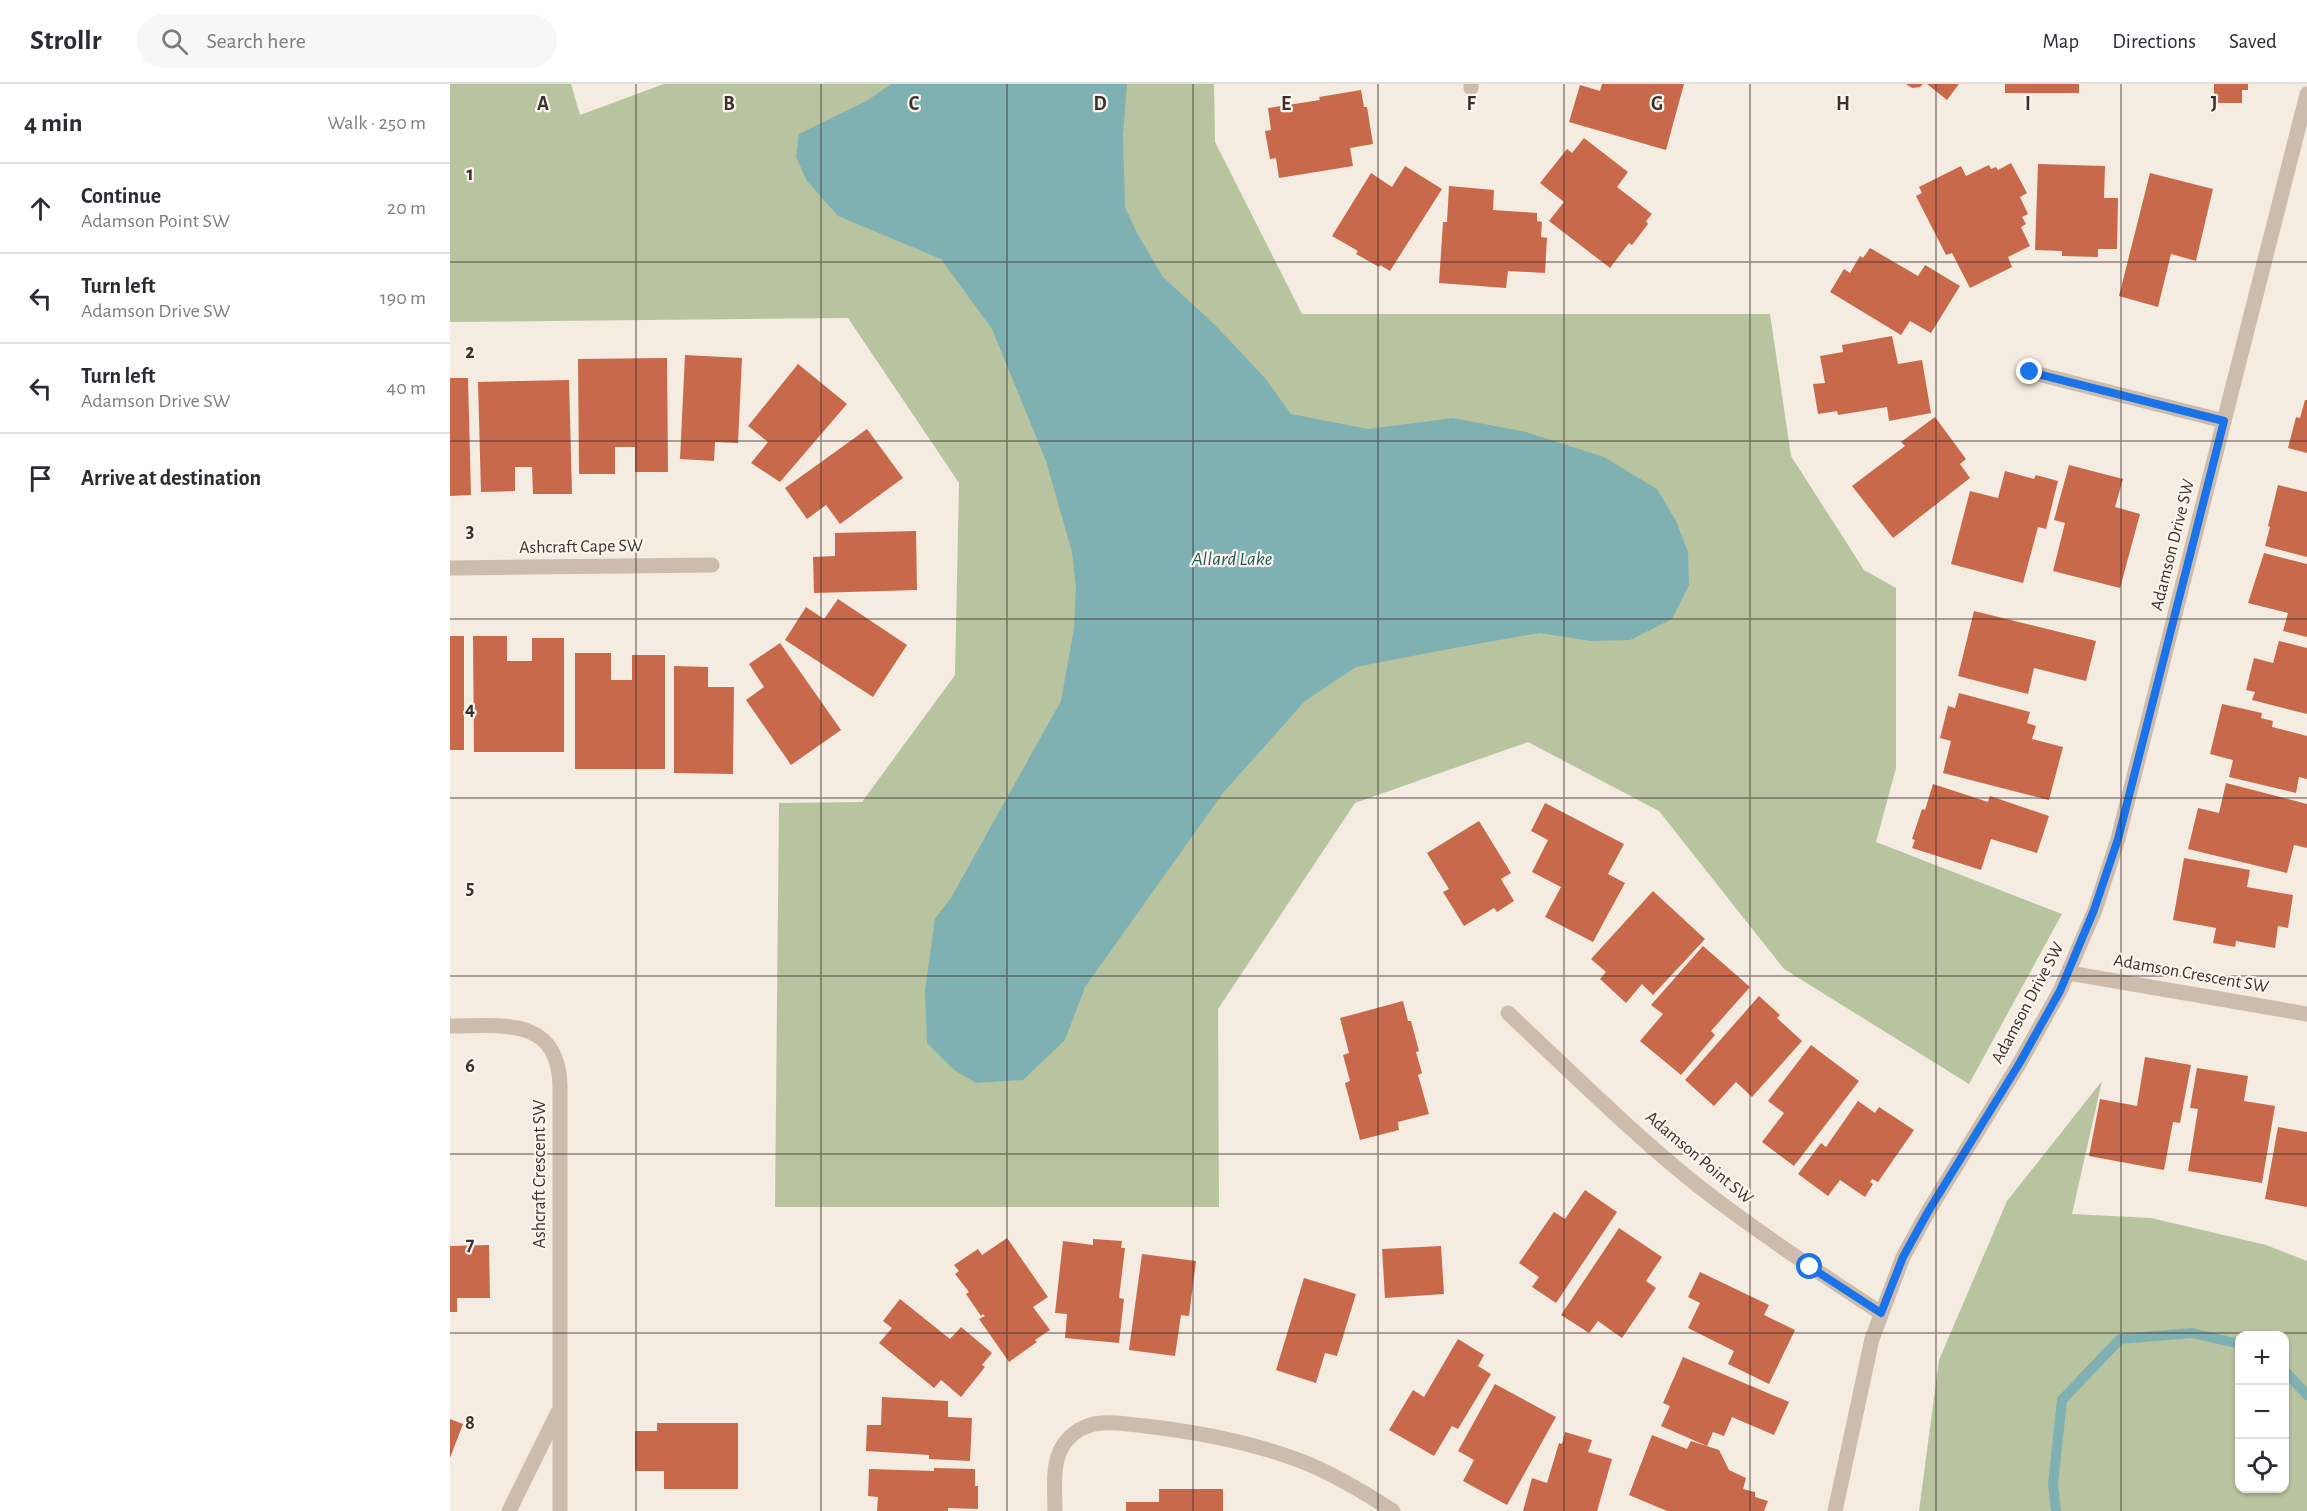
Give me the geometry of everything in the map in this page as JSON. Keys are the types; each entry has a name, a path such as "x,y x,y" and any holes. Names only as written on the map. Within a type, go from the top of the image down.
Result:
{"street":[{"name":"Adamson Drive SW","path":"1835,1511 1872,1339 1903,1257 1929,1210 2019,1064 2069,973 2094,910 2118,839 2307,94"},
{"path":"2030,372 2224,421"},
{"name":"Ashcraft Cape SW","path":"450,568 712,565"},
{"name":"Adamson Crescent SW","path":"2069,973 2307,1014"},
{"name":"Adamson Point SW","path":"1508,1013 1647,1142 1696,1184 1810,1267 1881,1313"},
{"name":"Ashcraft Crescent SW","path":"450,1026 498,1026 522,1029 546,1041 553,1050 557,1062 560,1085 560,1511"},
{"name":"Ashcraft Crescent SW","path":"509,1511 560,1410"},
{"path":"1055,1511 1055,1476 1060,1450 1069,1438 1080,1430 1093,1425 1109,1423 1180,1430 1243,1443 1301,1461 1350,1483 1394,1511"}],"green space":[{"path":"450,84 571,84 580,115 664,84 1214,84 1215,142 1302,314 1770,314 1791,456 1864,570 1896,588 1896,768 1876,842 2062,914 1969,1084 1784,969 1659,811 1528,742 1355,803 1218,1009 1219,1207 775,1207 779,803 862,802 955,675 959,483 848,318 450,322"},
{"path":"2102,1081 2072,1214 2151,1218 2266,1245 2307,1261 2307,1511 1919,1511 1939,1360 2007,1201"}],"water":[{"name":"Allard Lake","path":"891,84 1127,84 1123,135 1125,207 1137,233 1163,277 1215,325 1265,378 1291,414 1368,429 1453,418 1526,432 1604,457 1657,489 1676,521 1688,552 1689,585 1672,619 1630,640 1591,641 1539,633 1443,650 1356,667 1305,701 1223,793 1085,987 1065,1040 1023,1080 976,1083 954,1070 927,1043 925,991 935,919 952,896 1061,701 1074,628 1076,588 1072,552 1046,461 992,329 941,259 838,216 807,181 796,157 799,134 868,100"}],"building":[{"path":"1602,84 1684,84 1666,150 1569,122 1580,85 1600,91"},
{"path":"1906,84 1923,84 1912,88"},
{"path":"1927,84 1959,84 1947,100"},
{"path":"2005,84 2079,84 2079,93 2005,93"},
{"path":"2214,84 2248,84 2248,90 2242,90 2242,103 2214,103"},
{"path":"1361,90 1364,107 1367,107 1373,144 1350,148 1353,166 1279,178 1276,158 1270,159 1265,131 1271,130 1268,108 1320,100 1319,97"},
{"path":"1584,138 1628,172 1617,187 1652,214 1646,221 1648,224 1632,245 1629,243 1610,268 1549,221 1564,202 1540,183 1567,149 1572,153"},
{"path":"2011,163 2027,193 2020,197 2028,214 2022,217 2026,224 2021,227 2030,246 2008,257 2012,267 1970,288 1952,253 1946,255 1916,196 1922,193 1919,187 1961,166 1966,176 1989,165 1991,169 1996,167 1998,170"},
{"path":"2038,164 2105,166 2104,198 2118,198 2117,249 2098,249 2098,257 2062,256 2062,251 2035,250"},
{"path":"1405,166 1442,189 1390,271 1356,254 1358,251 1332,236 1371,173 1392,187"},
{"path":"2150,173 2213,189 2196,261 2171,254 2158,307 2119,296"},
{"path":"1449,186 1494,190 1493,210 1537,213 1537,221 1542,222 1541,237 1547,238 1545,273 1508,271 1506,288 1439,283 1443,222 1447,222"},
{"path":"1870,248 1918,276 1925,265 1960,286 1931,333 1910,321 1901,335 1830,292 1844,269 1850,273 1860,256 1863,258"},
{"path":"1892,336 1898,364 1922,360 1931,413 1889,421 1887,407 1838,415 1837,411 1818,414 1813,384 1825,383 1820,356 1843,352 1842,345"},
{"path":"685,355 742,358 738,443 715,442 714,461 680,459"},
{"path":"667,358 668,472 635,472 635,447 615,447 615,474 579,474 578,359"},
{"path":"798,364 847,404 780,482 751,463 768,442 748,426"},
{"path":"450,378 468,378 471,495 450,496"},
{"path":"569,380 572,494 533,494 532,467 515,467 515,491 481,492 478,382"},
{"path":"2305,400 2307,400 2307,453 2288,448 2296,417 2300,418"},
{"path":"1935,417 1966,459 1960,464 1970,478 1893,538 1852,486 1905,446 1901,442"},
{"path":"867,429 903,478 840,524 826,505 807,519 785,488"},
{"path":"2069,465 2123,479 2115,507 2140,514 2120,588 2053,571 2065,523 2054,520"},
{"path":"2005,471 2034,479 2036,475 2058,481 2046,529 2038,527 2023,583 1951,564 1970,491 1998,498"},
{"path":"2278,485 2307,492 2307,557 2265,546"},
{"path":"916,531 917,590 814,593 813,557 835,556 835,533"},
{"path":"2264,553 2307,564 2307,637 2283,631 2288,613 2248,603"},
{"path":"838,599 907,645 873,697 785,640 806,607 824,619"},
{"path":"1974,611 2096,641 2086,681 2034,668 2028,694 1958,676"},
{"path":"450,636 464,636 464,750 450,750"},
{"path":"473,636 507,636 507,661 532,661 532,638 564,638 564,752 474,752"},
{"path":"2279,641 2307,648 2307,714 2252,700 2255,692 2246,690 2254,658 2273,663"},
{"path":"780,643 841,730 791,765 746,700 764,687 749,664"},
{"path":"575,653 611,653 611,680 632,680 632,655 665,655 665,769 575,769"},
{"path":"674,666 708,667 708,687 734,687 733,774 674,773"},
{"path":"1959,693 2030,712 2027,723 2036,726 2032,739 2063,747 2049,800 1943,773 1951,741 1940,738 1948,706 1955,708"},
{"path":"2222,704 2262,713 2261,718 2273,721 2272,727 2307,736 2307,779 2299,777 2296,793 2229,777 2233,760 2210,754"},
{"path":"2226,783 2307,804 2307,848 2294,845 2287,873 2188,849 2198,808 2219,813"},
{"path":"1933,784 1988,802 1990,796 2049,816 2037,853 1991,839 1981,870 1912,848 1915,840 1912,839 1922,809 1925,810"},
{"path":"1545,803 1624,844 1608,874 1625,883 1593,942 1545,917 1561,887 1532,872 1548,840 1531,831"},
{"path":"1479,821 1511,873 1501,879 1514,901 1497,912 1494,908 1464,926 1443,892 1449,889 1427,853"},
{"path":"2184,858 2250,870 2247,887 2293,895 2288,928 2278,926 2275,948 2236,941 2235,947 2213,943 2216,928 2173,920"},
{"path":"1653,891 1705,939 1653,995 1642,984 1626,1003 1600,979 1606,972 1591,959"},
{"path":"1703,946 1750,987 1711,1031 1715,1035 1681,1075 1640,1041 1663,1014 1651,1005"},
{"path":"1759,996 1780,1015 1777,1018 1802,1041 1752,1097 1736,1082 1714,1106 1685,1080"},
{"path":"1403,1001 1419,1051 1416,1052 1422,1073 1418,1075 1429,1114 1398,1122 1399,1130 1360,1140 1345,1083 1350,1081 1343,1055 1349,1053 1340,1018"},
{"path":"1811,1045 1859,1081 1794,1166 1762,1142 1784,1113 1768,1101"},
{"path":"2145,1057 2191,1065 2180,1123 2173,1122 2164,1170 2089,1156 2100,1099 2137,1106"},
{"path":"2197,1068 2248,1076 2244,1101 2275,1106 2262,1183 2188,1171 2198,1109 2190,1108"},
{"path":"1858,1101 1875,1113 1879,1107 1914,1130 1878,1182 1872,1179 1870,1182 1873,1184 1865,1197 1840,1180 1828,1196 1798,1174 1821,1143 1826,1147"},
{"path":"2278,1127 2307,1132 2307,1207 2265,1199"},
{"path":"1585,1190 1617,1212 1556,1303 1532,1287 1539,1277 1519,1263 1554,1212 1565,1219"},
{"path":"1619,1228 1662,1257 1646,1281 1656,1288 1622,1338 1598,1321 1589,1333 1561,1315"},
{"path":"1007,1238 1048,1297 1033,1307 1050,1330 1009,1362 979,1319 985,1316 983,1314 981,1316 966,1294 969,1292 955,1274 959,1271 954,1265 978,1249 982,1255"},
{"path":"1093,1239 1122,1241 1121,1248 1125,1248 1119,1298 1124,1299 1119,1343 1065,1338 1067,1314 1055,1313 1063,1241 1093,1245"},
{"path":"489,1245 490,1298 457,1298 457,1312 450,1312 450,1246"},
{"path":"1441,1246 1444,1294 1385,1298 1382,1249"},
{"path":"1142,1254 1196,1261 1189,1316 1181,1315 1175,1356 1129,1350"},
{"path":"1700,1272 1769,1305 1764,1315 1795,1330 1769,1384 1728,1364 1734,1351 1688,1328 1700,1303 1688,1297"},
{"path":"1304,1278 1356,1294 1337,1356 1325,1353 1316,1383 1276,1370"},
{"path":"900,1299 950,1339 961,1327 992,1353 982,1365 985,1367 961,1397 941,1380 934,1388 879,1343 892,1328 883,1321"},
{"path":"1458,1339 1484,1355 1478,1366 1491,1374 1458,1429 1452,1426 1434,1456 1389,1430 1413,1390 1424,1397"},
{"path":"1683,1357 1789,1402 1774,1435 1732,1417 1724,1436 1713,1432 1707,1446 1661,1426 1670,1406 1663,1403"},
{"path":"1495,1384 1556,1417 1507,1505 1463,1481 1474,1460 1458,1451"},
{"path":"882,1397 948,1401 948,1417 972,1418 970,1461 929,1459 929,1455 866,1451 867,1425 881,1425"},
{"path":"450,1419 463,1424 450,1458"},
{"path":"657,1423 738,1423 738,1489 664,1489 664,1471 635,1471 635,1431 657,1431"},
{"path":"1565,1432 1592,1440 1588,1452 1612,1459 1597,1511 1523,1511 1532,1478 1547,1483 1559,1443 1562,1444"},
{"path":"1652,1435 1687,1449 1691,1441 1719,1450 1729,1470 1746,1478 1743,1489 1755,1492 1755,1497 1768,1501 1764,1511 1667,1511 1629,1495"},
{"path":"934,1468 975,1469 978,1509 877,1511 878,1497 868,1496 869,1469 934,1471"},
{"path":"1159,1489 1223,1489 1223,1511 1126,1511 1126,1502 1159,1502"}],"waterway":[{"path":"2056,1511 2053,1484 2062,1400 2120,1339 2192,1333 2235,1343"},
{"path":"2289,1375 2307,1395"}],"route":[{"path":"1810,1267 1881,1313 1903,1257 1929,1210 2019,1064 2069,973 2083,941 2118,839 2224,421 2030,372"}]}
